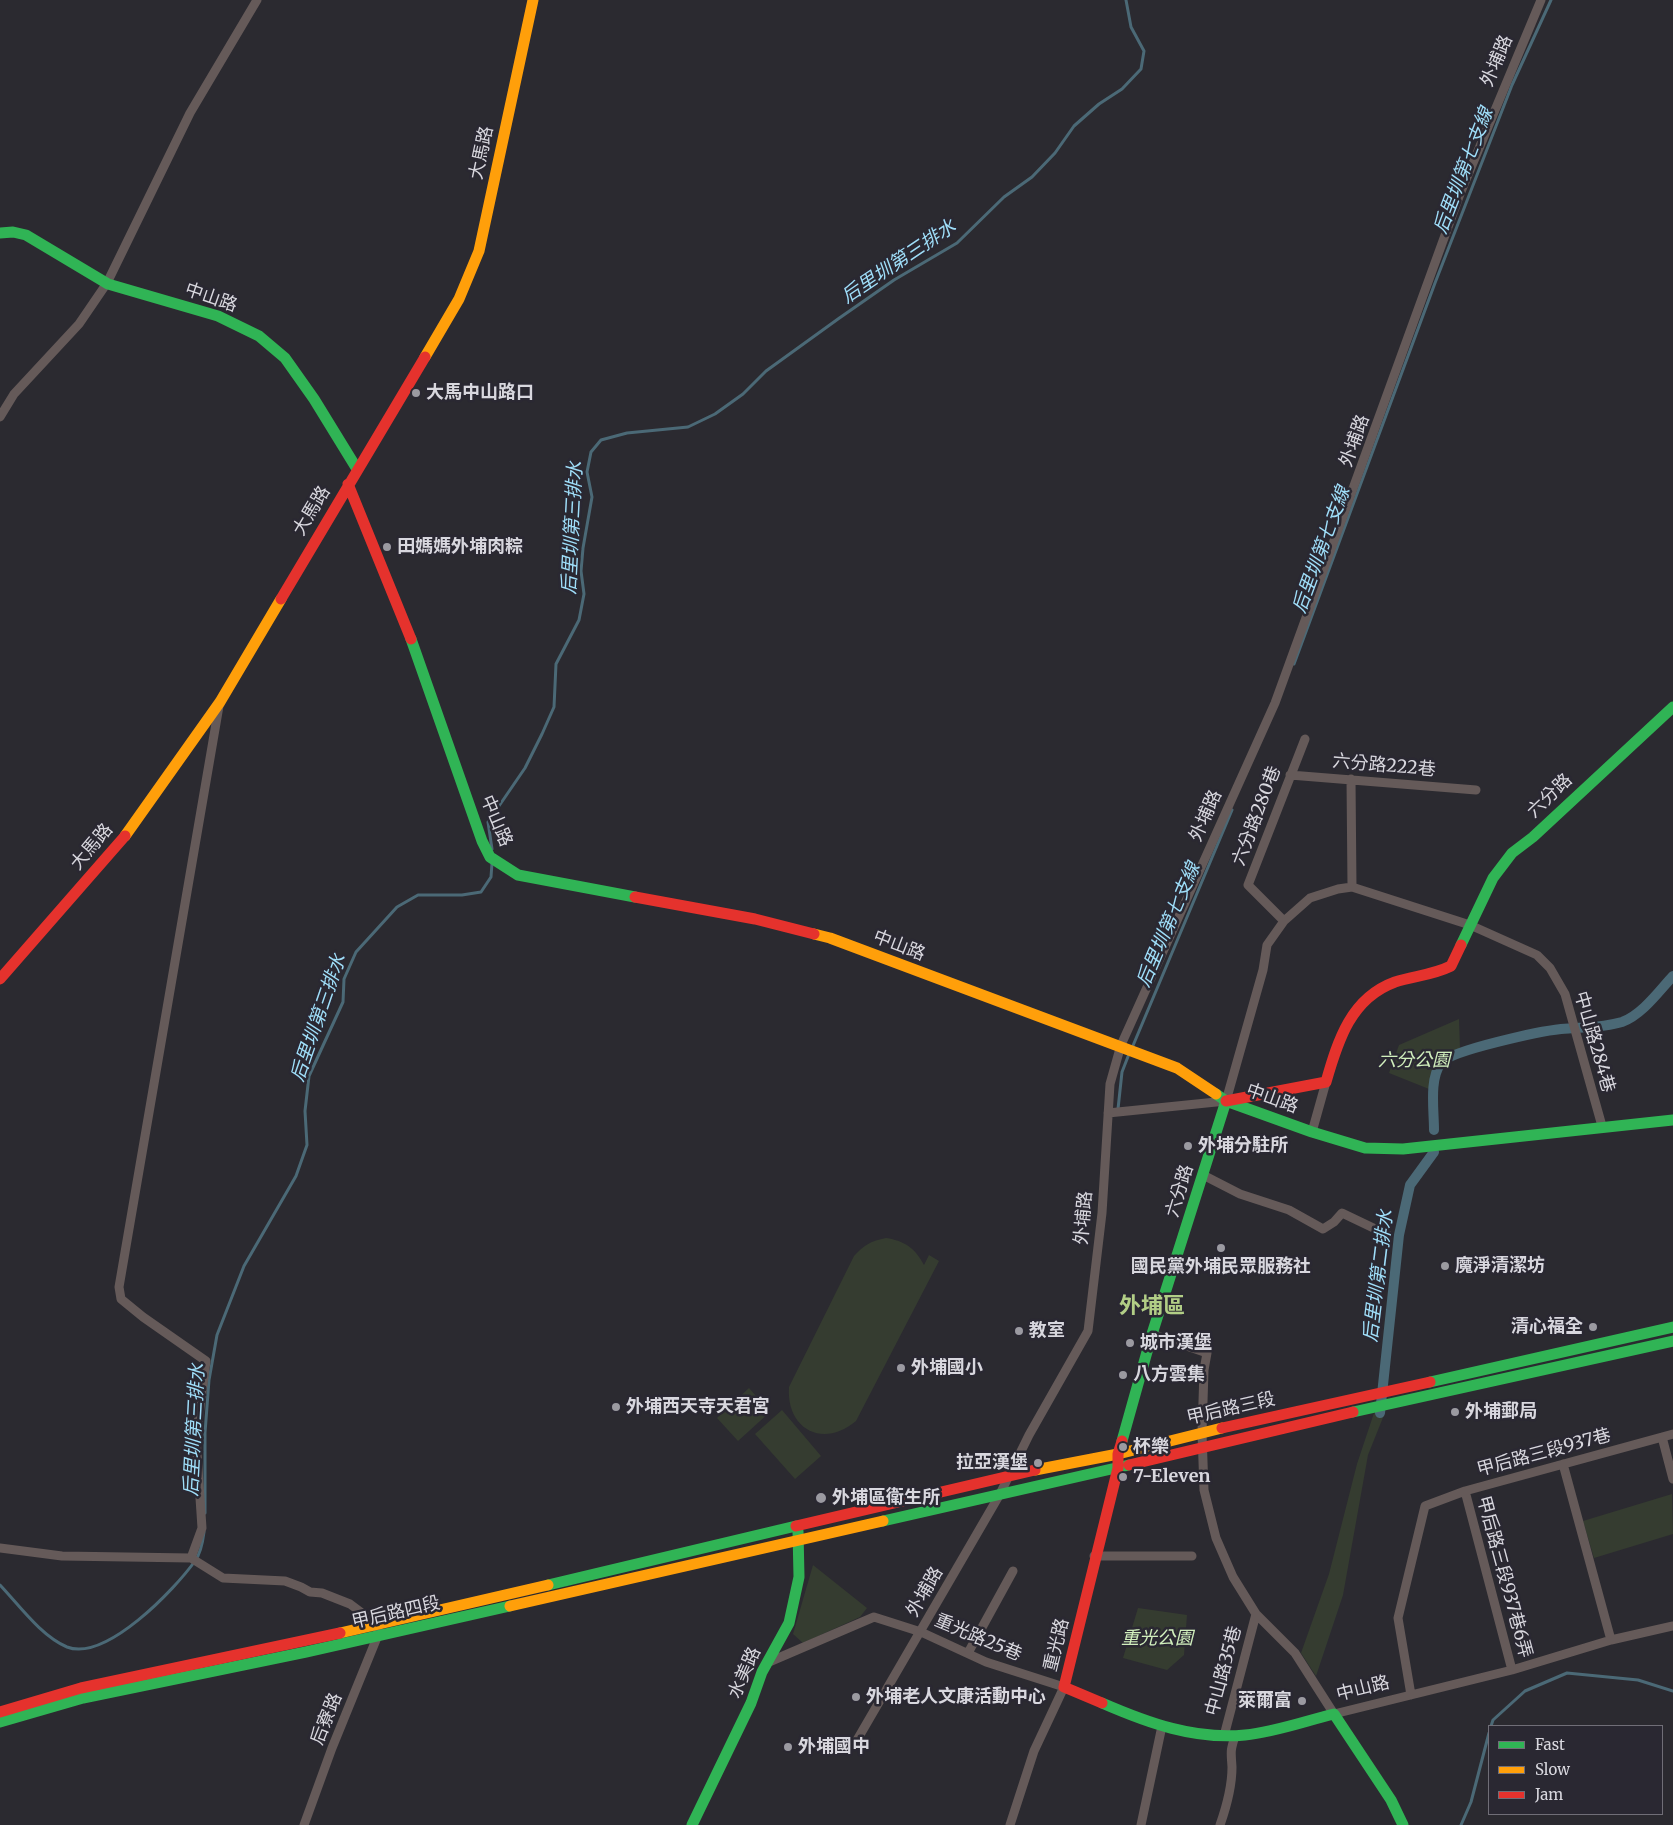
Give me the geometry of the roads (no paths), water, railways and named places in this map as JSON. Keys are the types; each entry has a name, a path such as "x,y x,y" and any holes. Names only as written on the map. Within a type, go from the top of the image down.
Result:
{"street":[{"path":"0,417 14,394 78,324 107,284 190,113 257,0"},
{"name":"大馬路","path":"0,979 123,838 220,702 459,299 479,251 533,0"},
{"name":"外埔路","path":"856,1740 921,1632 1000,1494 1029,1435 1088,1331 1102,1213 1110,1084 1121,1045 1275,703 1460,194 1541,0"},
{"name":"中山路","path":"0,233 8,230 28,236 107,284 220,318 261,337 279,350 322,410 357,469"},
{"name":"中山路","path":"348,484 404,619 490,857 505,868 526,877 755,919 830,938 1121,1045 1177,1068 1226,1101 1312,1132 1364,1148 1402,1150 1464,1141 1524,1138 1602,1126 1673,1120"},
{"path":"190,1558 202,1528 196,1438 206,1361 144,1317 121,1298 119,1287 220,702"},
{"name":"六分路","path":"1326,1082 1338,1037 1358,1004 1374,991 1389,985 1438,973 1451,966 1493,878 1512,853 1533,837 1673,707"},
{"name":"六分路280巷","path":"1284,921 1248,885 1290,775 1306,739"},
{"name":"六分路222巷","path":"1290,775 1476,790"},
{"path":"1351,779 1352,887"},
{"path":"1226,1101 1263,970 1267,944 1284,921 1310,898 1338,888 1352,887 1470,925"},
{"name":"中山路284巷","path":"1470,925 1537,955 1550,968 1565,994 1602,1126"},
{"path":"1108,1113 1226,1101 1326,1082 1312,1132"},
{"name":"六分路","path":"1118,1468 1118,1454 1152,1334 1226,1101"},
{"path":"1203,1175 1240,1194 1289,1210 1323,1229 1334,1222 1342,1213 1388,1235"},
{"name":"甲后路三段","path":"797,1526 1010,1475 1118,1454 1202,1433 1673,1327"},
{"path":"1152,1334 1207,1353 1204,1370 1202,1433 1204,1490 1216,1538 1234,1577 1256,1614 1295,1653 1391,1800 1402,1825"},
{"name":"甲后路三段","path":"799,1539 1673,1341"},
{"name":"甲后路三段937巷","path":"1411,1695 1398,1618 1425,1506 1465,1491 1673,1434"},
{"path":"1662,1437 1673,1479"},
{"path":"1564,1464 1611,1640"},
{"name":"重光路","path":"1010,1825 1034,1751 1064,1688 1082,1617 1094,1556 1118,1468"},
{"name":"甲后路三段937巷6弄","path":"1465,1491 1512,1670"},
{"name":"水美路","path":"692,1825 751,1703 754,1689 790,1620 798,1579 799,1539 797,1526"},
{"name":"甲后路四段","path":"0,1722 83,1698 306,1652 378,1630 797,1526"},
{"name":"甲后路四段","path":"0,1712 81,1688 378,1630 799,1539"},
{"path":"0,1548 62,1556 190,1558 222,1578 285,1581 310,1592 322,1593 350,1604 378,1630"},
{"path":"1094,1556 1192,1556"},
{"path":"968,1653 1013,1571"},
{"name":"中山路35巷","path":"1220,1825 1232,1767 1229,1754 1229,1736 1256,1614"},
{"name":"重光路25巷","path":"769,1662 874,1617 921,1632 986,1662 1064,1688"},
{"name":"中山路","path":"1064,1688 1162,1726 1193,1735 1246,1735 1512,1670 1611,1640 1673,1626"},
{"name":"后寮路","path":"304,1825 378,1630"},
{"path":"1142,1825 1162,1726"}],"waterway":[{"name":"后里圳第三排水","path":"492,849 488,822 525,768 542,734 554,707 556,664 579,620 584,594 581,571 583,548 592,497 587,472 591,452 601,440 627,433 688,427 715,414 743,394 766,371 838,319 894,280 957,243 1004,197 1032,177 1055,153 1074,126 1099,104 1122,89 1141,69 1144,51 1131,27 1126,0"},
{"name":"后里圳第七支線","path":"1294,664 1435,283 1512,85 1551,0"},
{"name":"后里圳第七支線","path":"1132,1048 1232,810"},
{"name":"后里圳第三排水","path":"205,1513 205,1433 209,1380 217,1335 244,1266 296,1176 307,1145 305,1111 309,1076 343,1002 344,979 356,952 397,907 418,895 462,895 481,892 491,877 492,863"},
{"name":"后里圳第二排水","path":"1434,1130 1433,1095 1435,1077 1441,1063 1448,1058 1478,1047 1536,1033 1622,1022 1643,1008 1673,976"},
{"name":"后里圳第七支線","path":"1118,1109 1122,1072 1129,1054"},
{"name":"后里圳第二排水","path":"1380,1413 1399,1235 1410,1185 1434,1152"},
{"name":"后里圳第三排水","path":"0,1585 39,1628 57,1642 67,1647 83,1649 101,1644 119,1634 156,1604 195,1561 200,1551 204,1532"},
{"path":"1491,1725 1493,1720 1525,1691 1567,1673 1638,1680 1673,1691"},
{"path":"1461,1825 1471,1802 1488,1737"}],"place":[{"name":"大馬中山路口","path":"416,393"},
{"name":"田媽媽外埔肉粽","path":"387,547"},
{"name":"外埔分駐所","path":"1188,1146"},
{"name":"國民黨外埔民眾服務社","path":"1221,1248"},
{"name":"魔淨清潔坊","path":"1445,1266"},
{"name":"清心福全","path":"1593,1327"},
{"name":"教室","path":"1019,1331"},
{"name":"城市漢堡","path":"1130,1343"},
{"name":"外埔國小","path":"901,1368"},
{"name":"八方雲集","path":"1123,1375"},
{"name":"外埔西天寺天君宮","path":"616,1407"},
{"name":"外埔郵局","path":"1455,1412"},
{"name":"杯樂","path":"1123,1447"},
{"name":"拉亞漢堡","path":"1038,1463"},
{"name":"7-Eleven","path":"1123,1477"},
{"name":"外埔區衛生所","path":"821,1498"},
{"name":"外埔老人文康活動中心","path":"856,1697"},
{"name":"萊爾富","path":"1302,1701"},
{"name":"外埔國中","path":"788,1747"}],"district":[{"name":"外埔區","path":"1152,1307"}],"park label":[{"name":"六分公園","path":"1414,1061"},
{"name":"重光公園","path":"1157,1639"}]}
